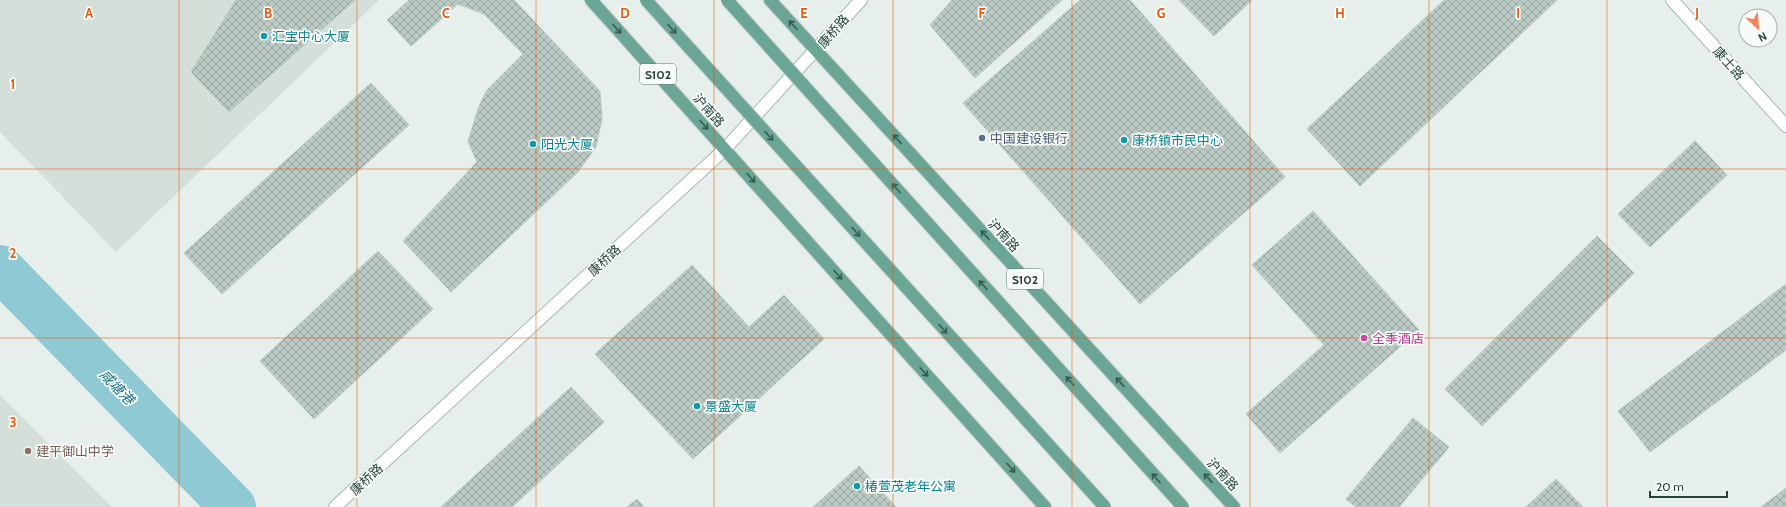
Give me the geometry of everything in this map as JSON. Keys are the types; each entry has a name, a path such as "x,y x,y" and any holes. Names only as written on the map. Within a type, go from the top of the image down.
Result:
{"main road":[{"name":"沪南路","path":"591,0 1046,507"},
{"path":"646,0 1104,507"},
{"path":"727,0 1182,507"},
{"name":"沪南路","path":"770,0 1234,507"},
{"name":"康桥路","path":"335,507 725,149 861,0"},
{"name":"康士路","path":"1672,0 1786,126"}],"shaded area":[{"path":"0,0 379,0 116,252 0,132"},
{"name":"建平御山中学","path":"0,395 112,507 0,507"}],"building":[{"name":"汇宝中心大厦","path":"236,0 355,0 229,112 191,72"},
{"name":"阳光大厦","path":"409,0 514,0 600,91 602,119 596,147 578,172 451,292 403,241 477,162 468,141 479,106 487,90 523,54 484,14 458,4 411,46 387,20"},
{"path":"952,0 1062,0 975,78 930,25"},
{"name":"康桥镇市民中心","path":"1080,0 1130,0 1285,177 1140,304 963,103"},
{"path":"1179,0 1252,0 1214,36"},
{"path":"1444,0 1557,0 1360,186 1307,129"},
{"path":"371,83 409,125 222,294 184,253"},
{"path":"1695,141 1727,175 1650,247 1618,214"},
{"name":"全季酒店","path":"1313,211 1419,330 1280,453 1246,414 1324,345 1252,265"},
{"path":"1597,236 1634,273 1482,426 1445,389"},
{"path":"378,251 433,309 314,419 260,361"},
{"name":"景盛大厦","path":"692,265 749,327 784,295 824,339 693,459 595,354"},
{"path":"1786,284 1786,350 1650,452 1618,411"},
{"path":"571,387 604,422 512,507 441,507"},
{"path":"1413,418 1449,447 1399,507 1356,507 1346,499"},
{"name":"椿萱茂老年公寓","path":"859,466 896,507 813,507"},
{"path":"1556,479 1583,507 1526,507"},
{"path":"1786,488 1786,507 1761,507"},
{"path":"637,499 644,507 627,507"}],"waterway":[{"name":"咸塘港","path":"0,268 233,507"}],"place":[{"name":"汇宝中心大厦","path":"264,36"},
{"name":"中国建设银行","path":"982,138"},
{"name":"康桥镇市民中心","path":"1124,140"},
{"name":"阳光大厦","path":"533,144"},
{"name":"全季酒店","path":"1364,338"},
{"name":"景盛大厦","path":"697,406"},
{"name":"建平御山中学","path":"28,451"},
{"name":"椿萱茂老年公寓","path":"857,486"}]}
